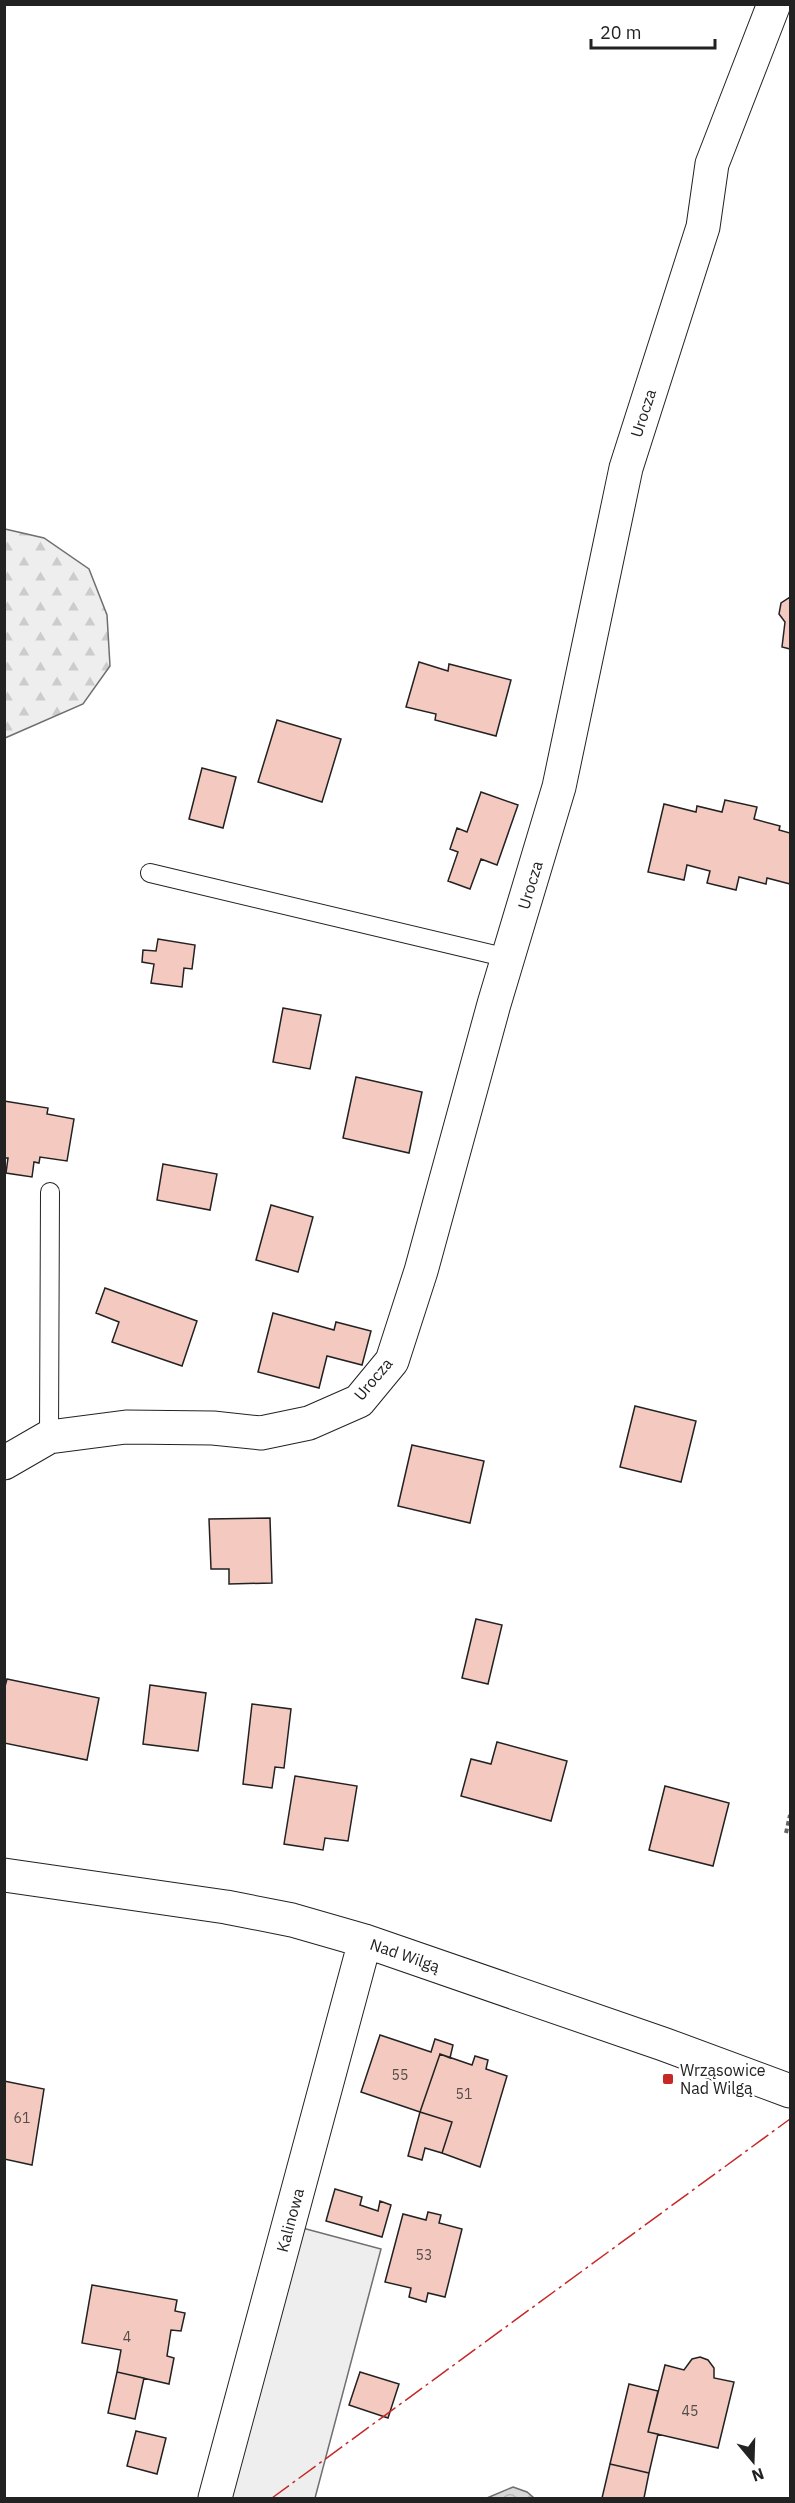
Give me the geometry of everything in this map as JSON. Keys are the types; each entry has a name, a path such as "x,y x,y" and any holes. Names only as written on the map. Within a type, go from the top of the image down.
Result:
{"street":[{"name":"Urocza","path":"4,1463 49,1437 126,1427 213,1428 261,1433 309,1423 359,1401 392,1361 421,1271 508,958 559,787 626,468 703,227 712,164 774,4"},
{"name":"Nad Wilgą","path":"4,1875 226,1907 292,1920 365,1941 663,2044 790,2091"},
{"name":"Kalinowa","path":"215,2499 365,1941"}],"lane":[{"path":"150,873 508,958"},
{"path":"49,1437 50,1192"}],"path":[{"path":"786,1833 790,1815"}],"green space":[{"path":"5,529 44,538 89,569 107,615 110,666 83,704 5,738"},
{"path":"295,2226 381,2249 315,2498 223,2498"}],"water":[{"path":"513,2487 527,2492 534,2498 487,2498"}],"building":[{"path":"790,597 790,649 782,647 785,622 779,614 781,603"},
{"path":"419,662 448,671 449,664 511,680 496,736 435,720 436,714 406,707"},
{"path":"277,720 341,739 322,802 258,782"},
{"path":"202,768 236,777 223,828 189,819"},
{"path":"481,792 518,805 497,865 481,859 470,889 448,881 458,852 450,849 457,828 467,832"},
{"path":"725,800 757,807 754,819 780,826 779,830 790,833 790,884 767,878 766,884 739,877 736,890 707,883 710,871 687,865 684,880 648,872 664,804 696,812 697,806 722,812"},
{"path":"158,939 195,945 192,969 184,968 182,987 151,983 154,964 142,962 143,950 156,951"},
{"path":"283,1008 321,1015 310,1069 273,1062"},
{"path":"356,1077 422,1092 409,1153 343,1138"},
{"path":"4,1101 48,1108 47,1114 74,1119 67,1161 40,1157 39,1163 34,1162 32,1177 6,1173 8,1158 4,1158"},
{"path":"163,1164 217,1174 210,1210 157,1200"},
{"path":"271,1205 313,1217 298,1272 256,1260"},
{"path":"105,1288 197,1321 182,1366 112,1342 119,1322 96,1313"},
{"path":"273,1313 334,1330 336,1322 371,1331 362,1365 327,1356 319,1388 258,1372"},
{"path":"635,1406 696,1421 681,1482 620,1467"},
{"path":"412,1445 484,1461 470,1523 398,1506"},
{"path":"270,1518 272,1583 229,1584 229,1569 211,1569 209,1519"},
{"path":"476,1619 502,1625 488,1684 462,1678"},
{"path":"7,1679 99,1698 87,1760 4,1743 4,1690"},
{"path":"150,1685 206,1693 198,1751 143,1744"},
{"path":"252,1704 291,1709 284,1768 275,1767 272,1788 243,1784"},
{"path":"497,1742 567,1761 551,1821 461,1796 471,1759 491,1764"},
{"path":"295,1776 357,1786 348,1841 325,1838 323,1850 284,1844"},
{"path":"665,1786 729,1803 713,1866 649,1850"},
{"path":"380,2035 431,2052 435,2039 453,2045 450,2058 440,2054 420,2112 361,2092"},
{"path":"440,2054 472,2065 475,2056 488,2060 486,2069 507,2076 480,2167 442,2153 452,2122 420,2112"},
{"path":"4,2081 44,2089 32,2165 4,2159"},
{"path":"420,2112 452,2122 442,2153 425,2148 422,2160 408,2156"},
{"path":"335,2189 362,2197 360,2205 378,2211 380,2201 391,2205 382,2237 326,2221"},
{"path":"428,2212 441,2215 439,2223 462,2229 445,2297 428,2293 426,2302 409,2297 411,2288 385,2282 403,2214 426,2220"},
{"path":"92,2285 177,2300 175,2311 185,2313 181,2331 171,2330 167,2356 174,2358 169,2384 117,2372 121,2350 82,2343"},
{"path":"700,2357 708,2360 714,2368 714,2378 734,2382 718,2448 648,2432 665,2365 684,2370 692,2359"},
{"path":"117,2372 144,2378 135,2419 108,2413"},
{"path":"360,2372 399,2384 388,2418 349,2405"},
{"path":"629,2384 658,2391 648,2432 658,2434 649,2473 610,2464"},
{"path":"136,2431 166,2438 157,2474 127,2466"},
{"path":"610,2464 649,2473 644,2498 602,2498"}],"power":[{"path":"272,2498 790,2119"}],"place":[{"name":"Wrząsowice Nad Wilgą","path":"668,2079"}]}
